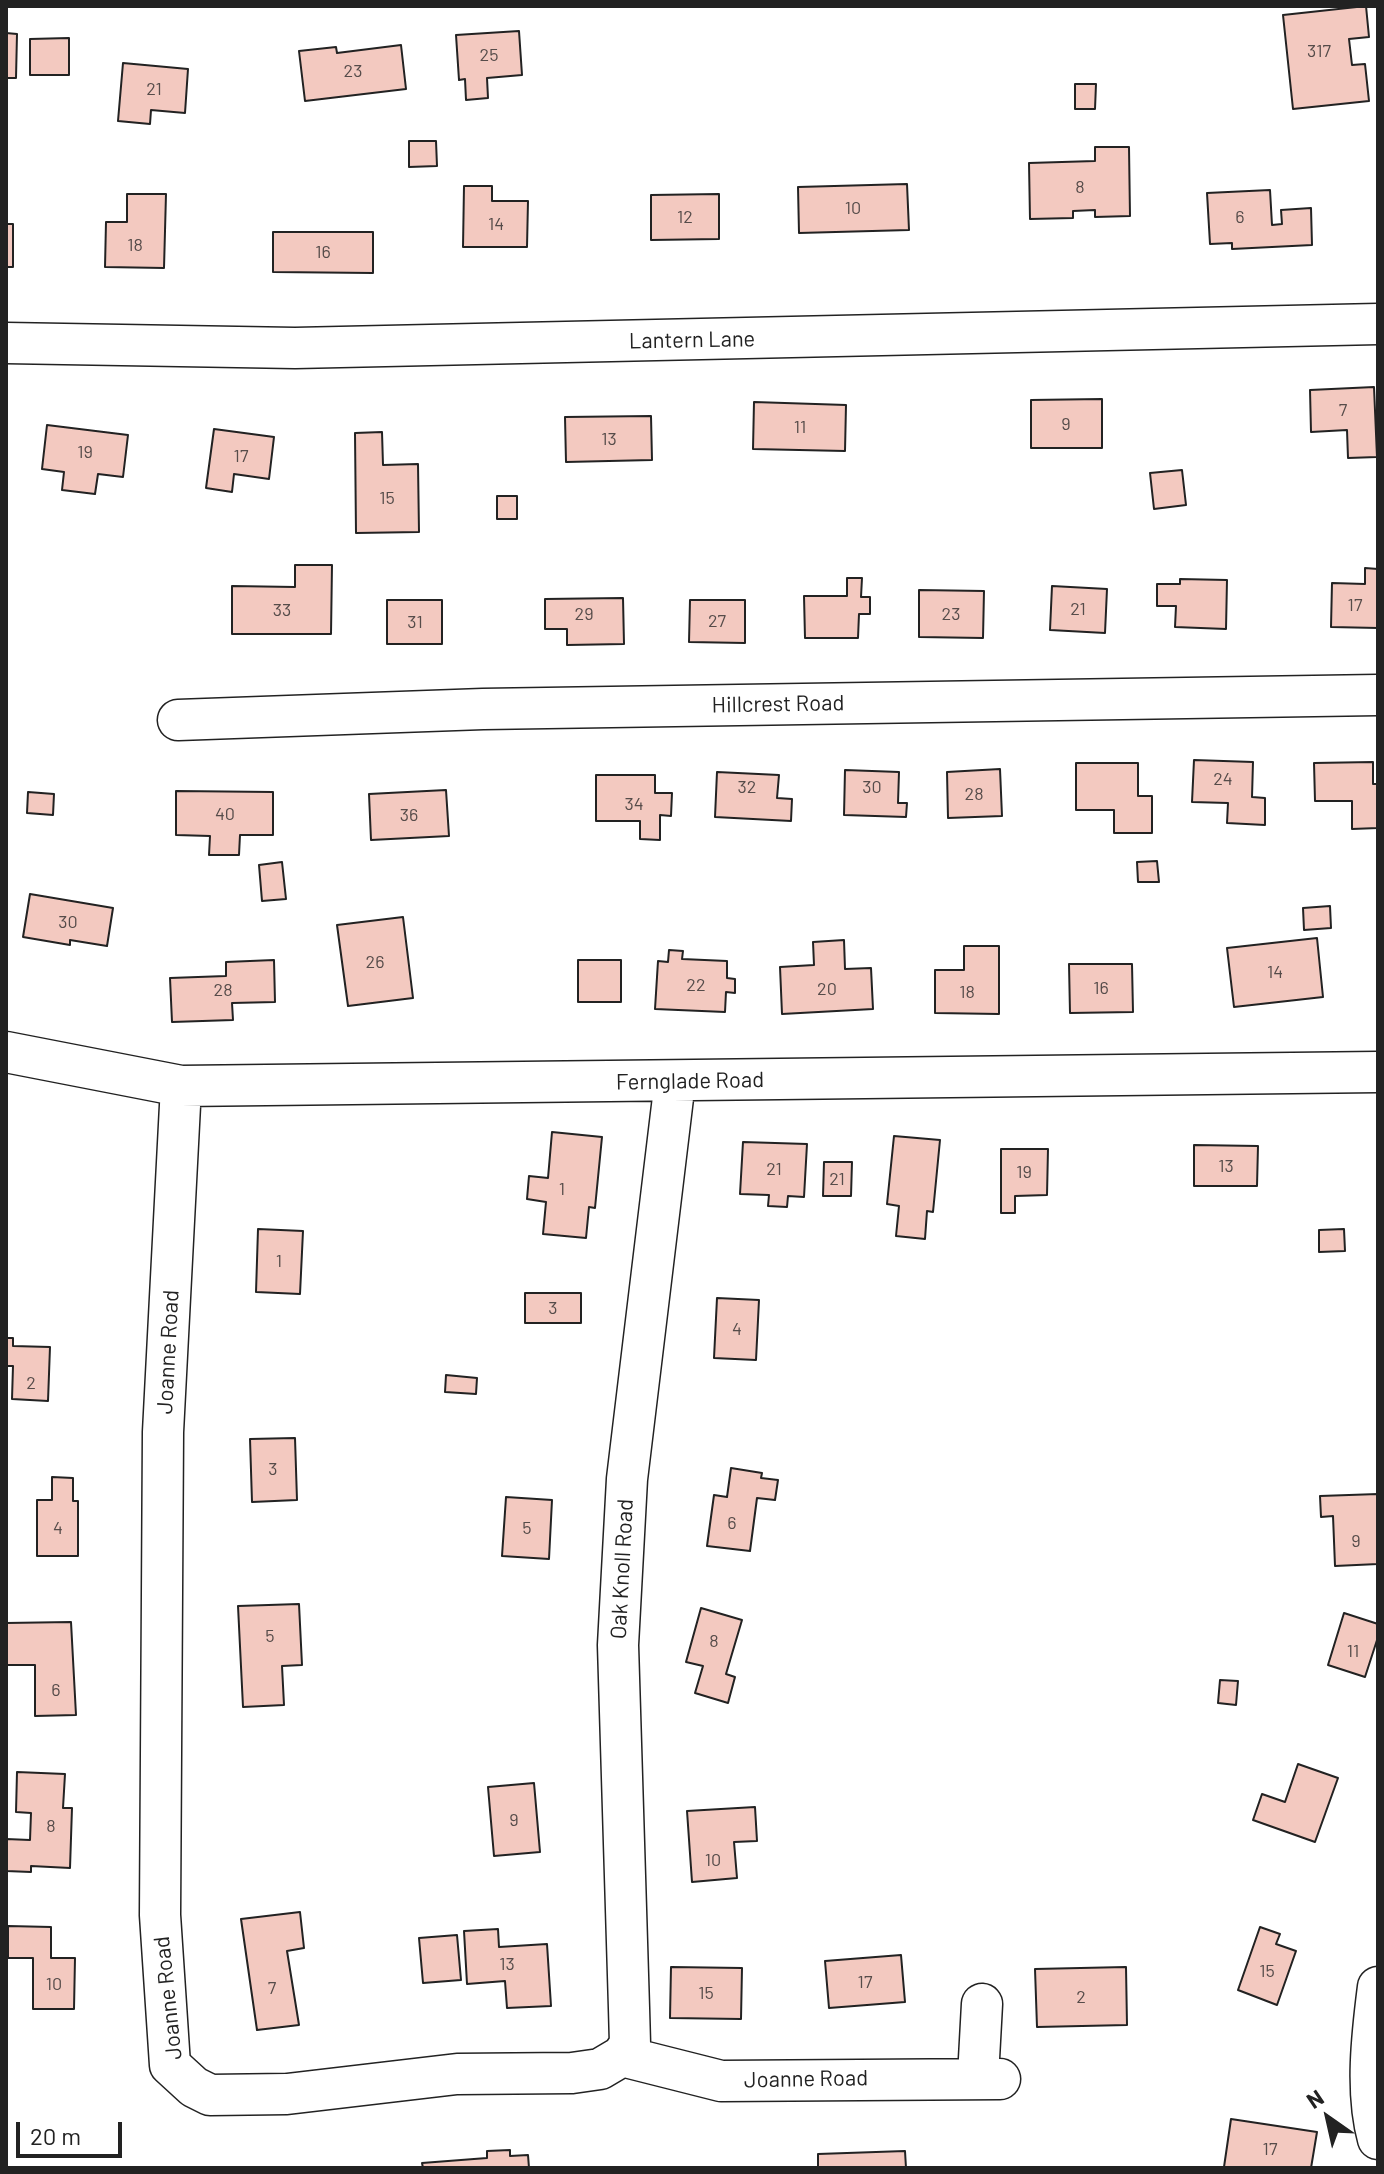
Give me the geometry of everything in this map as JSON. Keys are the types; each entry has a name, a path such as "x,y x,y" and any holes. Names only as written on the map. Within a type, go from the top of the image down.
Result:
{"street":[{"name":"Lantern Lane","path":"6,343 295,348 1378,324"},
{"name":"Hillcrest Road","path":"178,720 499,708 1378,695"},
{"name":"Fernglade Road","path":"6,1052 181,1086 1378,1072"},
{"name":"Oak Knoll Road","path":"622,2056 630,2044 619,1630 627,1479 675,1081"},
{"name":"Joanne Road","path":"181,1086 163,1432 160,1915 170,2065 194,2087 210,2095 287,2094 457,2074 572,2073 600,2069 622,2056 721,2081 989,2078 982,2004"},
{"path":"1378,1989 1373,2066 1374,2125 1378,2139"}],"building":[{"path":"1366,6 1369,37 1349,39 1352,65 1365,64 1369,101 1293,109 1283,15"},
{"path":"519,31 522,75 487,78 488,98 466,100 465,79 459,80 456,35"},
{"path":"6,33 17,34 16,78 6,78"},
{"path":"69,38 69,75 30,75 30,39"},
{"path":"401,45 406,89 305,101 299,51 336,47 337,53"},
{"path":"123,63 188,69 185,113 151,110 150,124 118,121"},
{"path":"1075,84 1096,84 1095,109 1075,109"},
{"path":"409,141 436,141 437,166 409,167"},
{"path":"1095,147 1129,147 1130,216 1095,217 1095,210 1073,211 1073,218 1030,219 1029,163 1095,161"},
{"path":"907,184 909,230 799,233 798,187"},
{"path":"464,186 492,186 492,201 528,201 527,247 463,247"},
{"path":"1270,190 1272,225 1282,224 1281,210 1311,208 1312,245 1232,249 1232,243 1210,244 1207,193"},
{"path":"127,194 166,194 164,268 105,267 106,222 127,222"},
{"path":"719,194 719,239 651,240 651,195"},
{"path":"6,224 13,224 13,267 6,267"},
{"path":"273,232 373,232 373,273 273,272"},
{"path":"1374,387 1377,457 1348,458 1347,430 1311,432 1310,390"},
{"path":"1102,399 1102,448 1031,448 1031,400"},
{"path":"754,402 846,405 845,451 753,449"},
{"path":"651,416 652,460 566,462 565,417"},
{"path":"47,425 128,435 123,477 98,474 95,494 62,490 64,472 42,469"},
{"path":"214,429 274,437 269,479 234,474 232,492 206,488"},
{"path":"382,432 383,465 418,464 419,532 356,533 355,433"},
{"path":"1182,470 1186,505 1154,509 1150,473"},
{"path":"497,496 517,496 517,519 497,519"},
{"path":"295,565 332,565 331,634 232,634 232,586 295,587"},
{"path":"1365,568 1378,569 1378,628 1331,627 1332,583 1365,584"},
{"path":"847,578 862,578 861,597 870,597 870,614 859,614 858,638 805,638 804,596 847,596"},
{"path":"1180,579 1227,580 1226,629 1175,627 1176,606 1157,606 1157,584 1180,584"},
{"path":"1052,586 1107,589 1105,633 1050,630"},
{"path":"919,590 984,591 983,638 919,637"},
{"path":"623,598 624,644 567,645 567,629 545,629 545,599"},
{"path":"387,600 442,600 442,644 387,644"},
{"path":"690,600 745,600 745,643 689,642"},
{"path":"1194,760 1253,762 1252,797 1265,798 1265,825 1227,823 1228,803 1192,802"},
{"path":"1373,762 1373,784 1378,784 1378,828 1352,829 1352,801 1315,801 1314,763"},
{"path":"1076,763 1138,763 1138,796 1152,796 1152,833 1114,833 1114,810 1076,810"},
{"path":"1000,769 1002,816 948,818 947,772"},
{"path":"845,770 899,772 898,803 907,803 906,817 844,815"},
{"path":"717,772 779,775 777,798 792,799 791,821 715,817"},
{"path":"596,775 655,775 655,793 672,793 671,816 660,815 660,840 640,839 640,821 596,821"},
{"path":"446,790 449,836 371,840 369,794"},
{"path":"176,791 273,792 273,835 240,835 239,855 209,855 210,836 176,835"},
{"path":"28,792 54,794 53,815 27,813"},
{"path":"1157,861 1159,882 1138,882 1137,862"},
{"path":"282,862 286,899 262,901 259,865"},
{"path":"30,894 113,908 107,946 70,940 70,945 23,937"},
{"path":"1330,906 1331,928 1304,930 1303,908"},
{"path":"403,917 413,998 348,1006 337,925"},
{"path":"1317,938 1323,997 1234,1007 1227,948"},
{"path":"844,940 845,969 871,968 873,1009 782,1014 780,967 814,965 813,942"},
{"path":"964,946 999,946 999,1014 935,1013 935,970 964,970"},
{"path":"669,950 683,951 682,959 727,961 727,978 735,979 735,993 726,992 725,1012 655,1009 658,961 668,962"},
{"path":"274,960 275,1002 232,1003 233,1020 172,1022 170,978 226,976 226,962"},
{"path":"578,960 621,960 621,1002 578,1002"},
{"path":"1069,964 1132,964 1133,1012 1070,1013"},
{"path":"552,1132 602,1137 595,1208 589,1207 586,1238 543,1234 546,1202 527,1199 529,1176 548,1178"},
{"path":"894,1136 940,1140 933,1212 927,1211 925,1239 896,1236 899,1206 887,1204"},
{"path":"743,1142 807,1144 804,1197 788,1196 787,1207 768,1206 769,1195 740,1194"},
{"path":"1194,1145 1258,1146 1257,1186 1194,1186"},
{"path":"1001,1149 1048,1149 1047,1195 1015,1196 1015,1213 1001,1213"},
{"path":"824,1162 852,1162 851,1196 823,1196"},
{"path":"258,1229 303,1231 300,1294 256,1292"},
{"path":"1344,1229 1345,1251 1319,1252 1319,1230"},
{"path":"525,1293 581,1293 581,1323 525,1323"},
{"path":"717,1298 759,1300 756,1360 714,1358"},
{"path":"6,1338 13,1338 13,1346 50,1347 48,1401 12,1399 13,1366 6,1366"},
{"path":"446,1375 477,1378 476,1394 445,1392"},
{"path":"295,1438 297,1500 252,1502 250,1439"},
{"path":"731,1468 762,1473 761,1478 778,1480 775,1500 757,1498 750,1551 707,1546 714,1495 727,1497"},
{"path":"52,1477 73,1478 73,1501 78,1501 78,1556 37,1556 37,1500 52,1500"},
{"path":"1378,1494 1378,1564 1335,1566 1333,1516 1321,1517 1320,1496"},
{"path":"506,1497 552,1500 549,1559 502,1556"},
{"path":"299,1604 302,1665 282,1666 284,1705 243,1707 238,1606"},
{"path":"701,1608 742,1620 726,1674 735,1677 728,1703 695,1693 703,1666 686,1662"},
{"path":"1344,1613 1378,1624 1378,1637 1365,1677 1328,1665"},
{"path":"71,1622 76,1715 35,1716 35,1665 6,1665 6,1623"},
{"path":"1220,1680 1238,1681 1236,1705 1218,1703"},
{"path":"1298,1764 1338,1778 1315,1842 1253,1820 1262,1794 1285,1802"},
{"path":"17,1772 65,1774 63,1808 72,1808 70,1868 31,1866 31,1872 6,1871 6,1839 30,1840 31,1813 16,1812"},
{"path":"534,1783 540,1852 494,1856 488,1787"},
{"path":"755,1807 757,1841 734,1842 737,1878 692,1882 687,1811"},
{"path":"300,1912 304,1948 287,1951 299,2025 257,2030 241,1919"},
{"path":"8,1926 51,1927 51,1958 75,1958 74,2009 33,2009 33,1958 8,1958"},
{"path":"1260,1927 1280,1934 1276,1944 1296,1951 1277,2005 1238,1990"},
{"path":"498,1929 499,1947 547,1944 551,2006 507,2008 505,1981 467,1984 464,1931"},
{"path":"457,1935 461,1980 423,1983 419,1938"},
{"path":"901,1955 905,2002 829,2008 825,1961"},
{"path":"671,1967 742,1968 741,2019 670,2018"},
{"path":"1126,1967 1127,2025 1037,2027 1035,1969"},
{"path":"1231,2119 1317,2132 1311,2168 1224,2167"},
{"path":"510,2150 510,2156 528,2155 529,2168 423,2168 422,2163 487,2158 487,2151"},
{"path":"905,2151 906,2168 818,2168 818,2154"}]}
